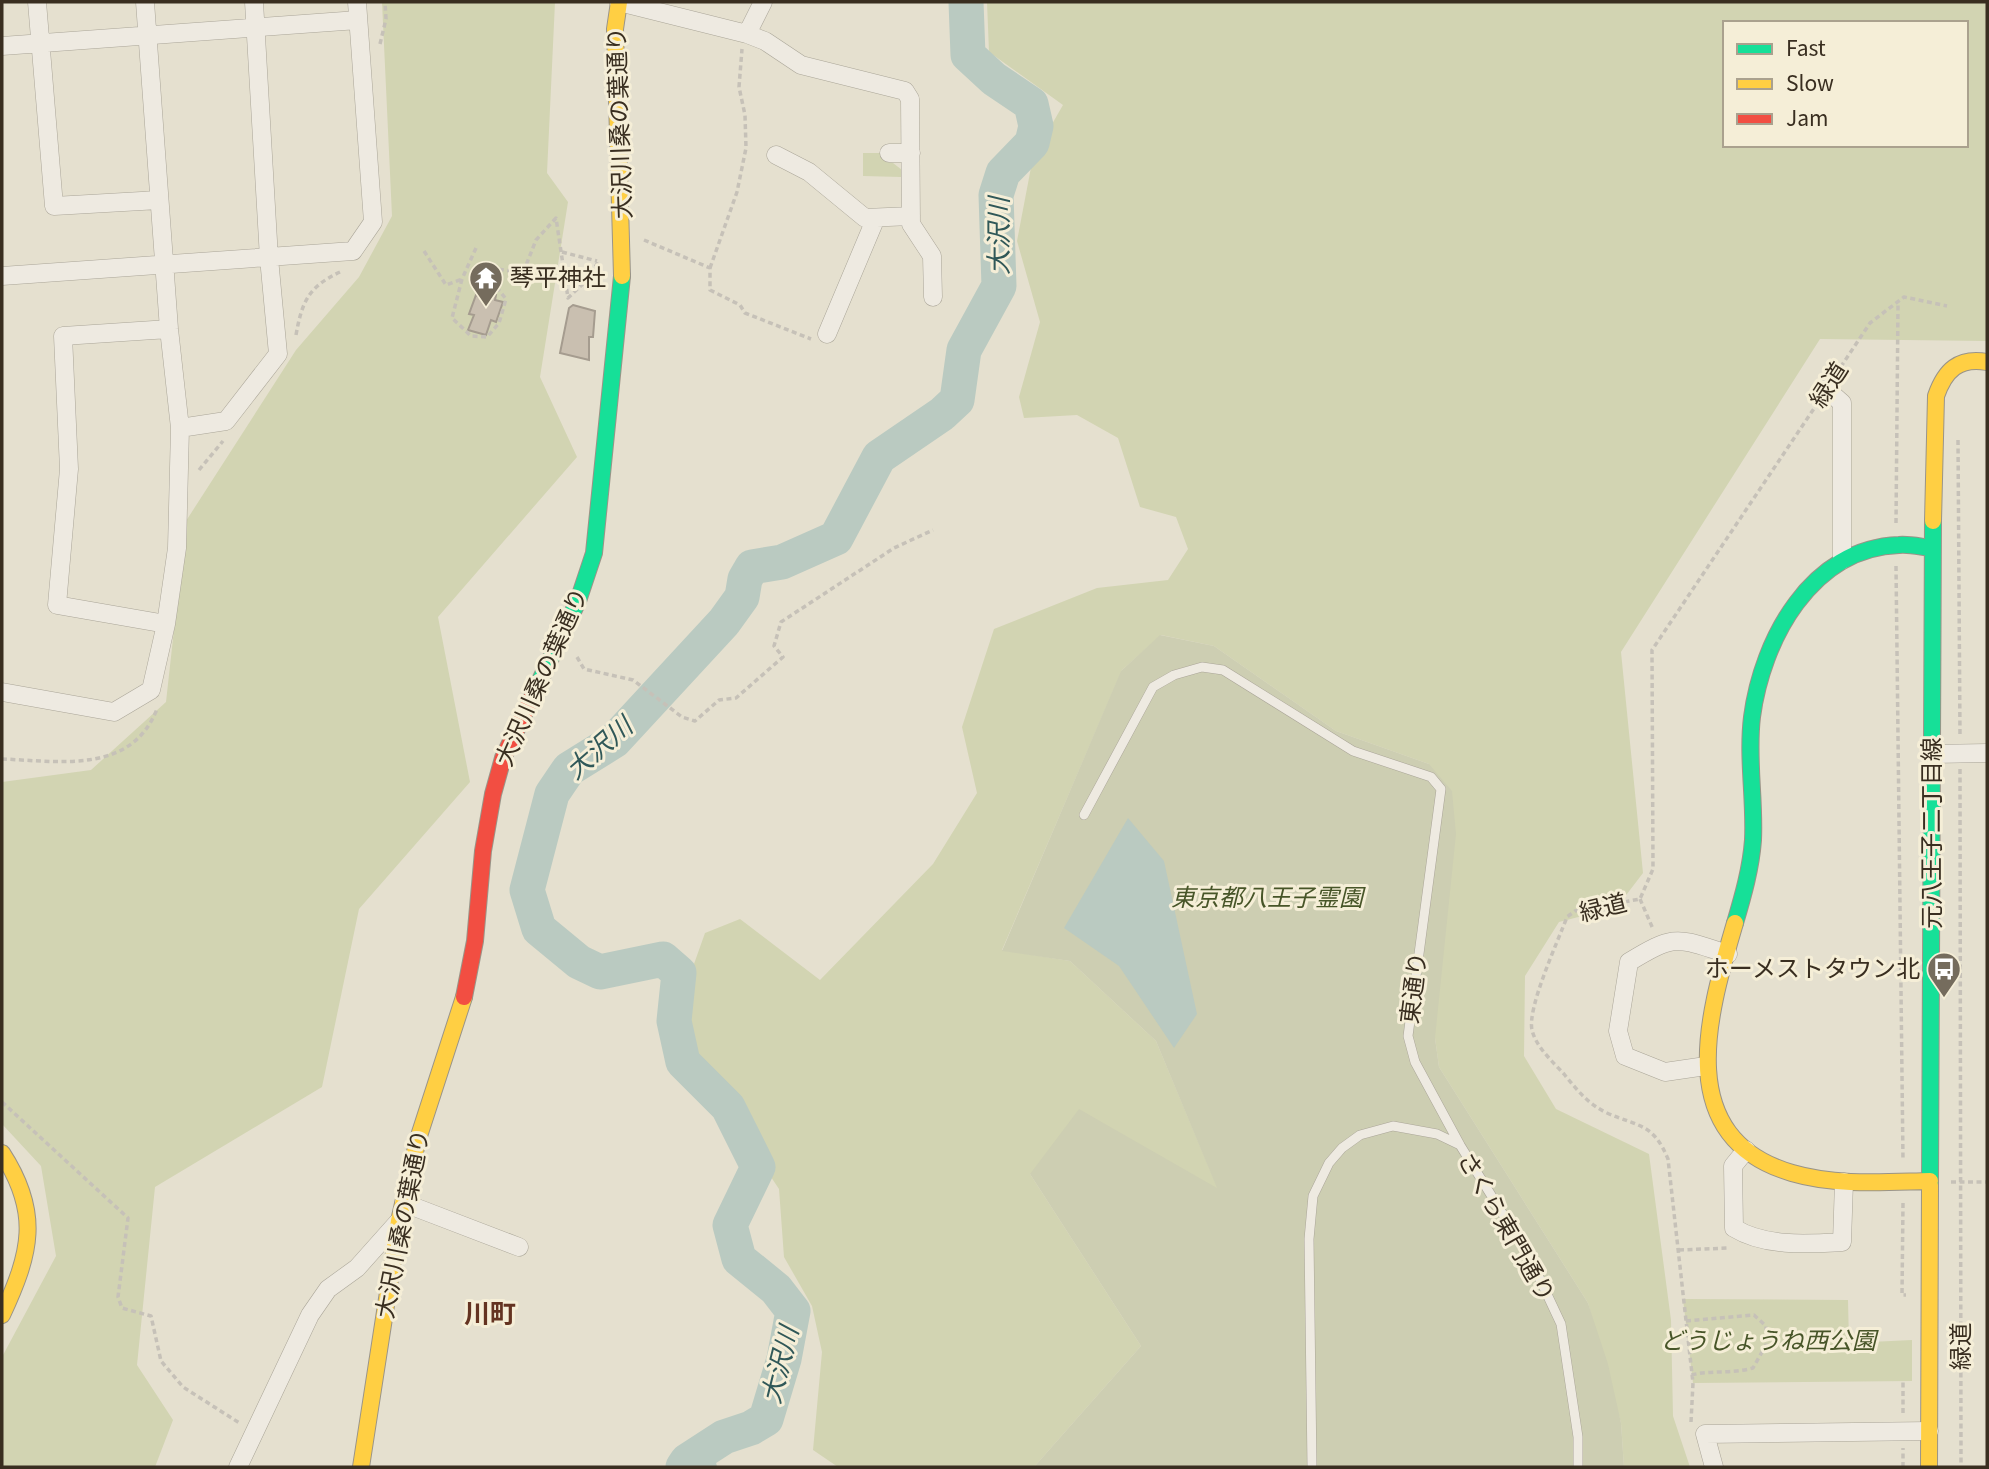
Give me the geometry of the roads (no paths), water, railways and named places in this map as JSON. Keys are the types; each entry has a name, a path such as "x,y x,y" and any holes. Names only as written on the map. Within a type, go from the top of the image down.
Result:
{"street":[{"path":"37,2 54,206 159,200"},
{"path":"2,692 114,712 151,690 166,624 177,548 180,428 169,329 145,2"},
{"path":"180,428 226,421 278,354 269,258 254,2"},
{"path":"2,275 353,251 373,222 356,2"},
{"path":"619,2 745,34 765,41 801,65 905,91 910,99 911,224 932,256 933,297"},
{"name":"大沢川桑の葉通り","path":"361,1467 399,1221 418,1139 463,1000 475,941 483,850 500,770 578,601 594,553 621,305 623,231 615,29 619,2"},
{"path":"745,34 763,2"},
{"path":"2,46 358,20"},
{"path":"889,153 911,153"},
{"path":"776,155 810,172 865,218 875,220 911,216"},
{"path":"823,338 875,220"},
{"path":"166,624 57,605 69,469 63,336 169,329"},
{"name":"元八王子二丁目線","path":"1929,1467 1933,406 1938,382 1955,365 1977,359 1987,362"},
{"path":"1826,389 1842,403 1842,561"},
{"path":"1930,1181 1844,1182 1802,1176 1774,1166 1746,1150 1724,1126 1712,1095 1706,1066 1705,1033 1728,954 1751,855 1752,722 1760,670 1780,629 1800,598 1819,577 1842,561 1895,544 1931,548"},
{"path":"1933,754 1987,752"},
{"path":"1706,1066 1665,1072 1625,1056 1618,1031 1629,962 1659,944 1679,939 1728,954"},
{"path":"1746,1150 1733,1166 1734,1228 1746,1236 1803,1245 1842,1241 1844,1182"},
{"path":"2,1153 27,1200 30,1223 30,1246 20,1279 2,1315"},
{"path":"404,1203 519,1247"},
{"path":"238,1467 310,1315 328,1289 357,1268 399,1221"},
{"path":"1714,1467 1705,1434 1929,1432"}],"lane":[{"name":"東通り","path":"1084,815 1153,687 1174,675 1202,667 1223,670 1353,751 1431,777 1441,789 1408,1035 1415,1062 1460,1145"},
{"name":"さくら東門通り","path":"1311,1467 1309,1239 1313,1196 1320,1178 1342,1148 1360,1135 1393,1126 1416,1128 1460,1145 1530,1258 1561,1324 1578,1437 1578,1467"}],"waterway":[{"name":"大沢川","path":"683,1467 687,1461 724,1437 751,1428 766,1419 784,1359 793,1311 776,1289 739,1259 730,1225 758,1167 728,1107 683,1062 674,1021 679,973 663,959 600,972 579,962 539,929 527,890 552,794 569,769 614,741 724,622 742,597 745,579 752,567 782,562 836,538 879,457 942,414 957,400 964,350 999,286 996,195 1003,173 1032,143 1036,126 1031,104 994,79 968,55 966,2"},
{"path":"709,1447 714,1467"}],"place":[{"name":"琴平神社","path":"486,308"},
{"name":"ホーメストタウン北","path":"1944,999"}],"district":[{"name":"川町","path":"490,1314"}],"park label":[{"name":"東京都八王子霊園","path":"1267,898"},
{"name":"どうじょうね西公園","path":"1768,1341"}]}
